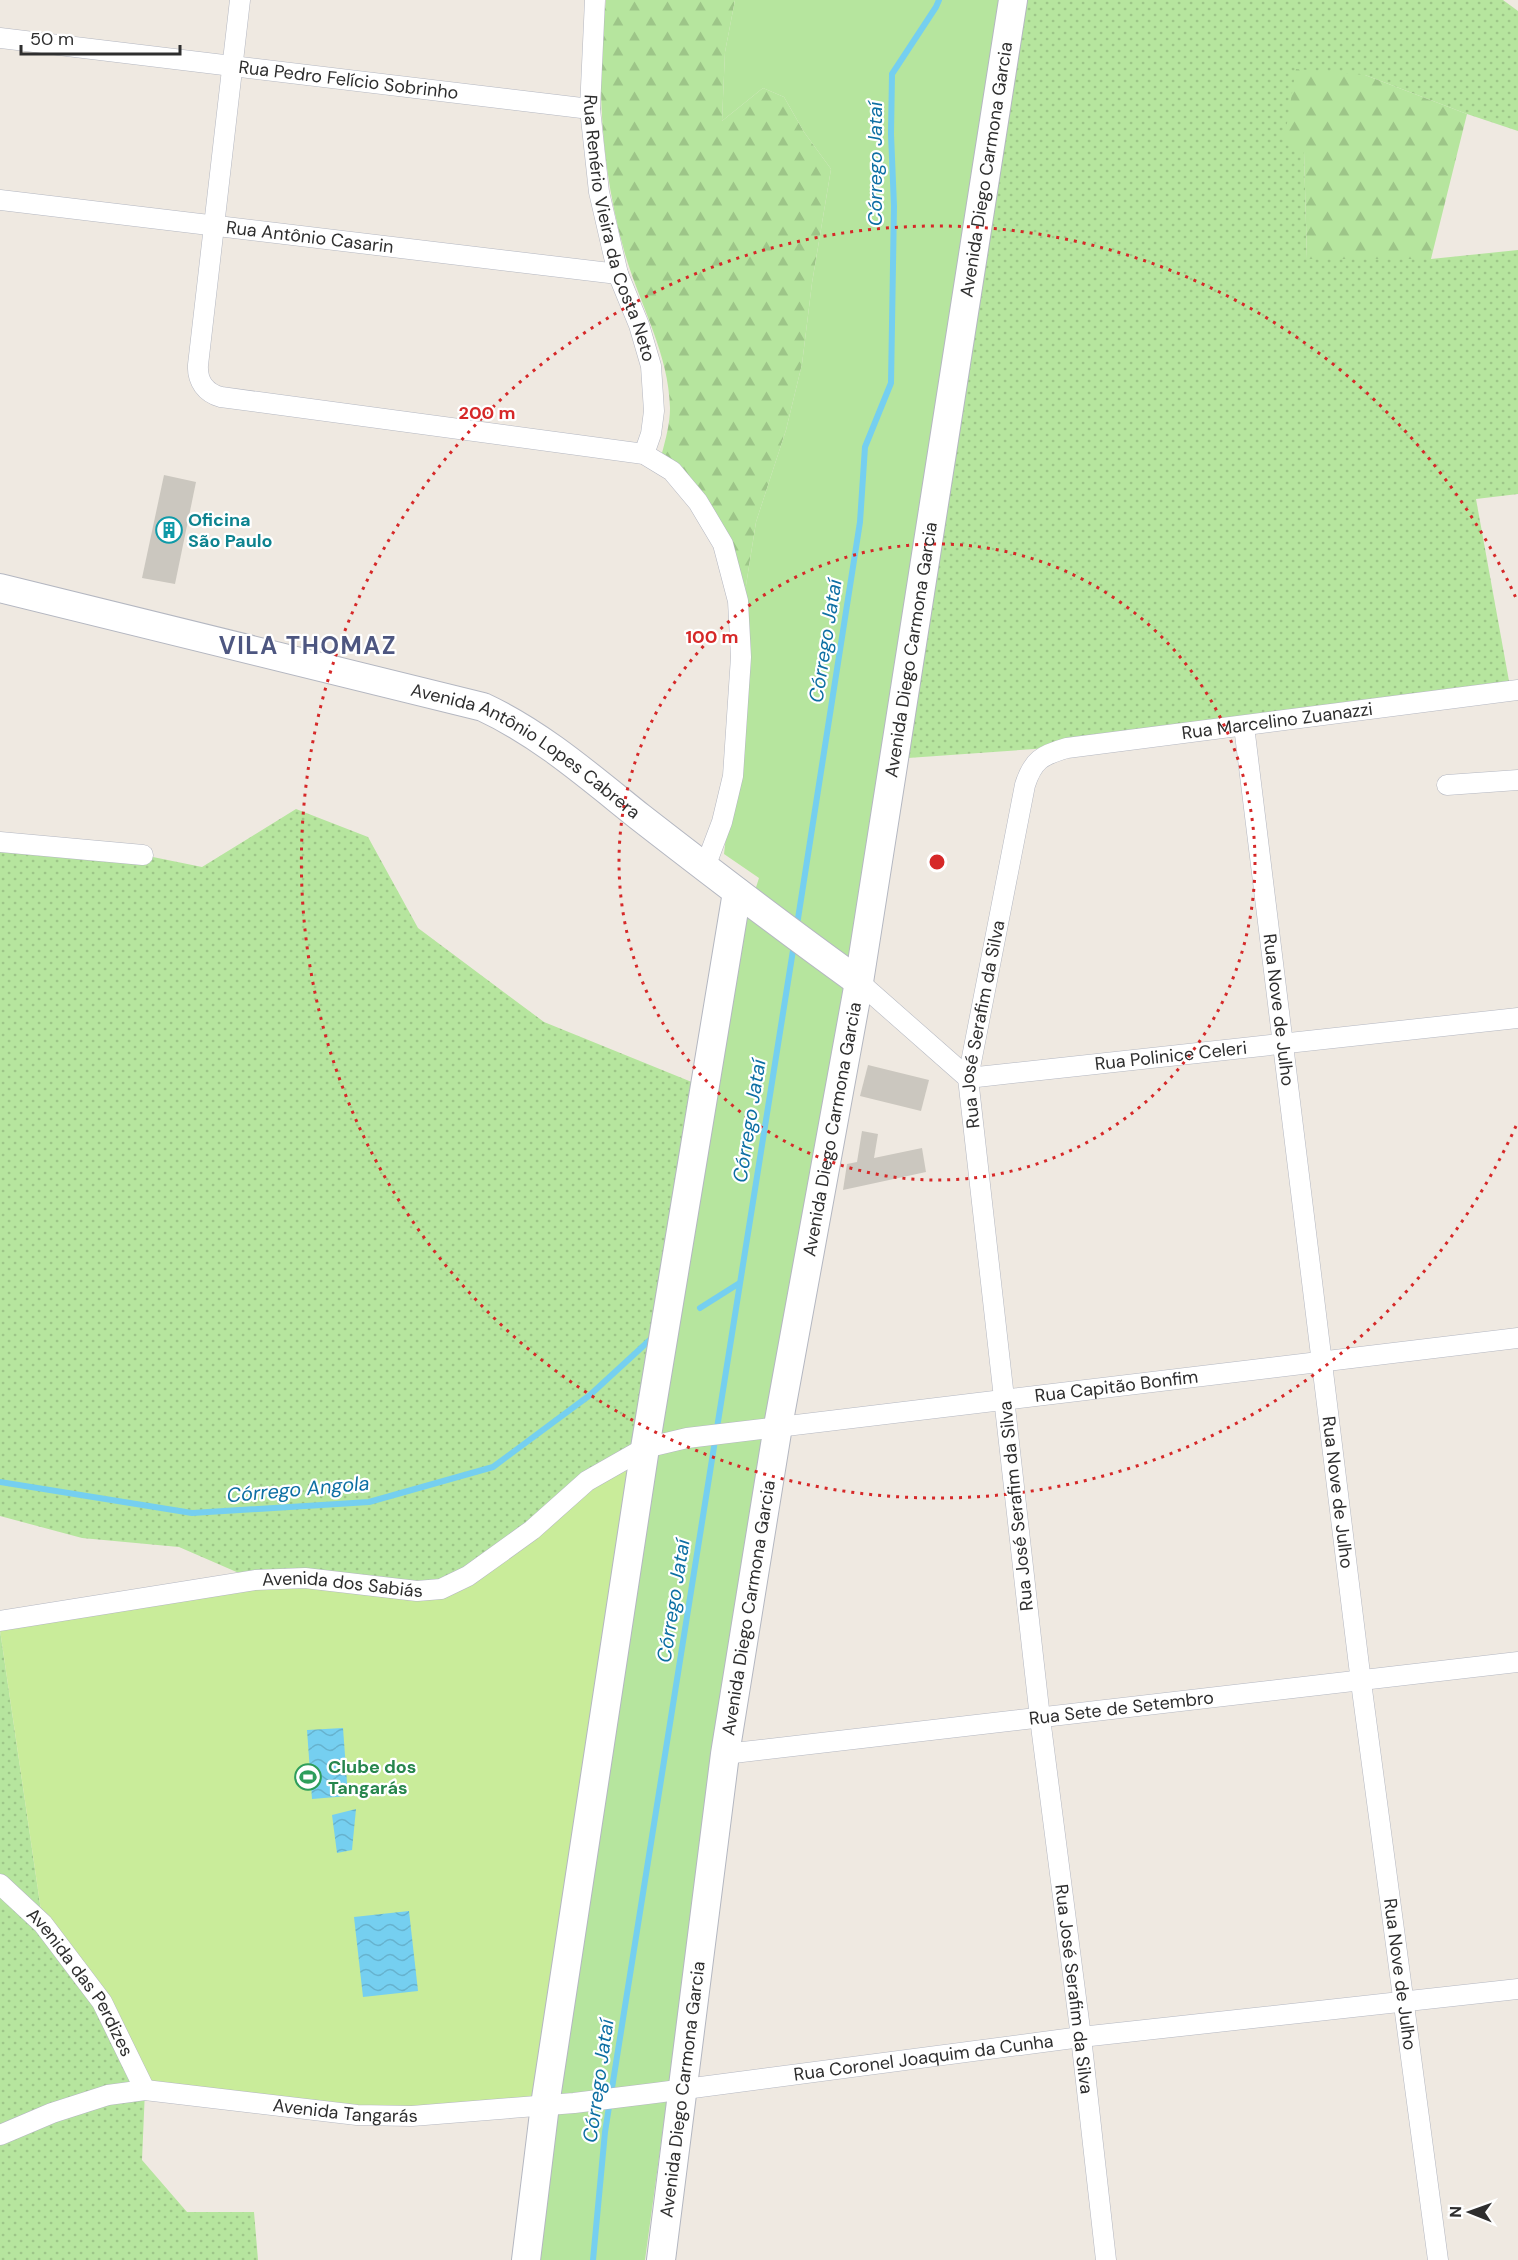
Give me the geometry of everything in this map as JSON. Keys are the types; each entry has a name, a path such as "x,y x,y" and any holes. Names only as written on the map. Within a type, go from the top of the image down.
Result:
{"main road":[{"name":"Avenida Diego Carmona Garcia","path":"661,2260 725,1754 1013,0"},
{"name":"Avenida Antônio Lopes Cabrera","path":"0,588 483,707 509,719 547,744 746,899 852,977"},
{"path":"526,2260 545,2105 645,1448 746,899"}],"street":[{"path":"240,0 198,365 203,386 214,395 221,397 644,454 672,471 698,502 723,544 738,601 741,657 733,776 722,822 705,867"},
{"name":"Rua Renério Vieira da Costa Neto","path":"596,0 593,18 590,109 599,192 618,274 639,325 651,366 654,411 651,434 644,454"},
{"name":"Rua Pedro Felício Sobrinho","path":"0,38 590,109"},
{"name":"Rua Antônio Casarin","path":"0,200 618,274"},
{"name":"Rua Marcelino Zuanazzi","path":"1039,759 1067,748 1518,690"},
{"name":"Rua Nove de Julho","path":"1244,726 1361,1682 1438,2260"},
{"name":"Rua José Serafim da Silva","path":"1039,759 1030,771 1025,785 968,1078 1040,1718 1081,2037 1106,2260"},
{"path":"1447,785 1518,780"},
{"path":"0,842 143,855"},
{"name":"Avenida Antônio Lopes Cabrera","path":"852,977 968,1078"},
{"name":"Rua Polinice Celeri","path":"968,1078 1518,1018"},
{"name":"Rua Capitão Bonfim","path":"645,1448 687,1438 778,1426 1518,1338"},
{"name":"Avenida dos Sabiás","path":"0,1621 255,1580 305,1578 417,1592 441,1588 468,1576 532,1530 587,1481 645,1448"},
{"name":"Rua Sete de Setembro","path":"725,1754 1518,1662"},
{"name":"Avenida das Perdizes","path":"0,1884 43,1924 102,2002 145,2090"},
{"name":"Rua Coronel Joaquim da Cunha","path":"545,2105 640,2095 1081,2037 1518,1989"},
{"name":"Avenida Tangarás","path":"0,2135 52,2113 97,2098 145,2090 357,2115 412,2116 545,2105"}],"green space":[{"path":"606,0 735,0 725,52 722,121 763,88 784,97 804,132 831,169 812,283 802,364 786,430 756,522 744,598 677,472 662,453 669,425 670,408 665,368 625,254 606,160 601,64"},
{"path":"735,0 1007,0 670,2077 645,2260 539,2260 554,2118 738,944 759,878 724,854 744,598 756,522 786,430 802,364 812,283 831,169 804,132 784,97 763,88 722,121 725,52"},
{"path":"1020,0 1503,0 1518,11 1518,131 1365,75 1304,152 1307,259 1431,259 1518,250 1518,494 1476,499 1509,681 1077,737 1049,748 908,758"},
{"path":"1296,69 1365,75 1467,114 1431,259 1307,259 1304,152 1284,141"},
{"path":"296,809 368,837 418,928 544,1022 704,1087 645,1448 441,1589 255,1580 179,1547 82,1538 0,1516 0,842 143,855 202,867"},
{"name":"Clube dos Tangarás","path":"645,1448 545,2105 412,2116 145,2090 43,1924 0,1630 255,1580 441,1589"},
{"path":"0,1630 43,1924 145,2090 142,2160 187,2212 254,2212 258,2260 0,2260"}],"water":[{"path":"343,1728 348,1796 312,1799 307,1730"},
{"path":"356,1809 352,1850 337,1853 332,1815"},
{"path":"409,1911 418,1991 363,1997 354,1917"}],"building":[{"name":"Oficina São Paulo","path":"164,475 196,482 175,584 142,578"},
{"path":"868,1065 929,1080 921,1111 860,1096"},
{"path":"862,1131 878,1134 874,1158 922,1148 926,1172 843,1190 847,1164 857,1162"}],"waterway":[{"name":"Córrego Jataí","path":"797,925 860,522 865,447 891,383 894,206 891,134 892,74 939,0"},
{"name":"Córrego Jataí","path":"593,2260 605,2132 794,944"},
{"name":"Córrego Angola","path":"700,1308 738,1284"},
{"name":"Córrego Angola","path":"0,1482 192,1513 369,1502 493,1467 590,1395 653,1337"}],"place":[{"name":"Oficina São Paulo","path":"169,530"},
{"name":"Clube dos Tangarás","path":"308,1777"}],"district":[{"name":"VILA THOMAZ","path":"308,646"}]}
